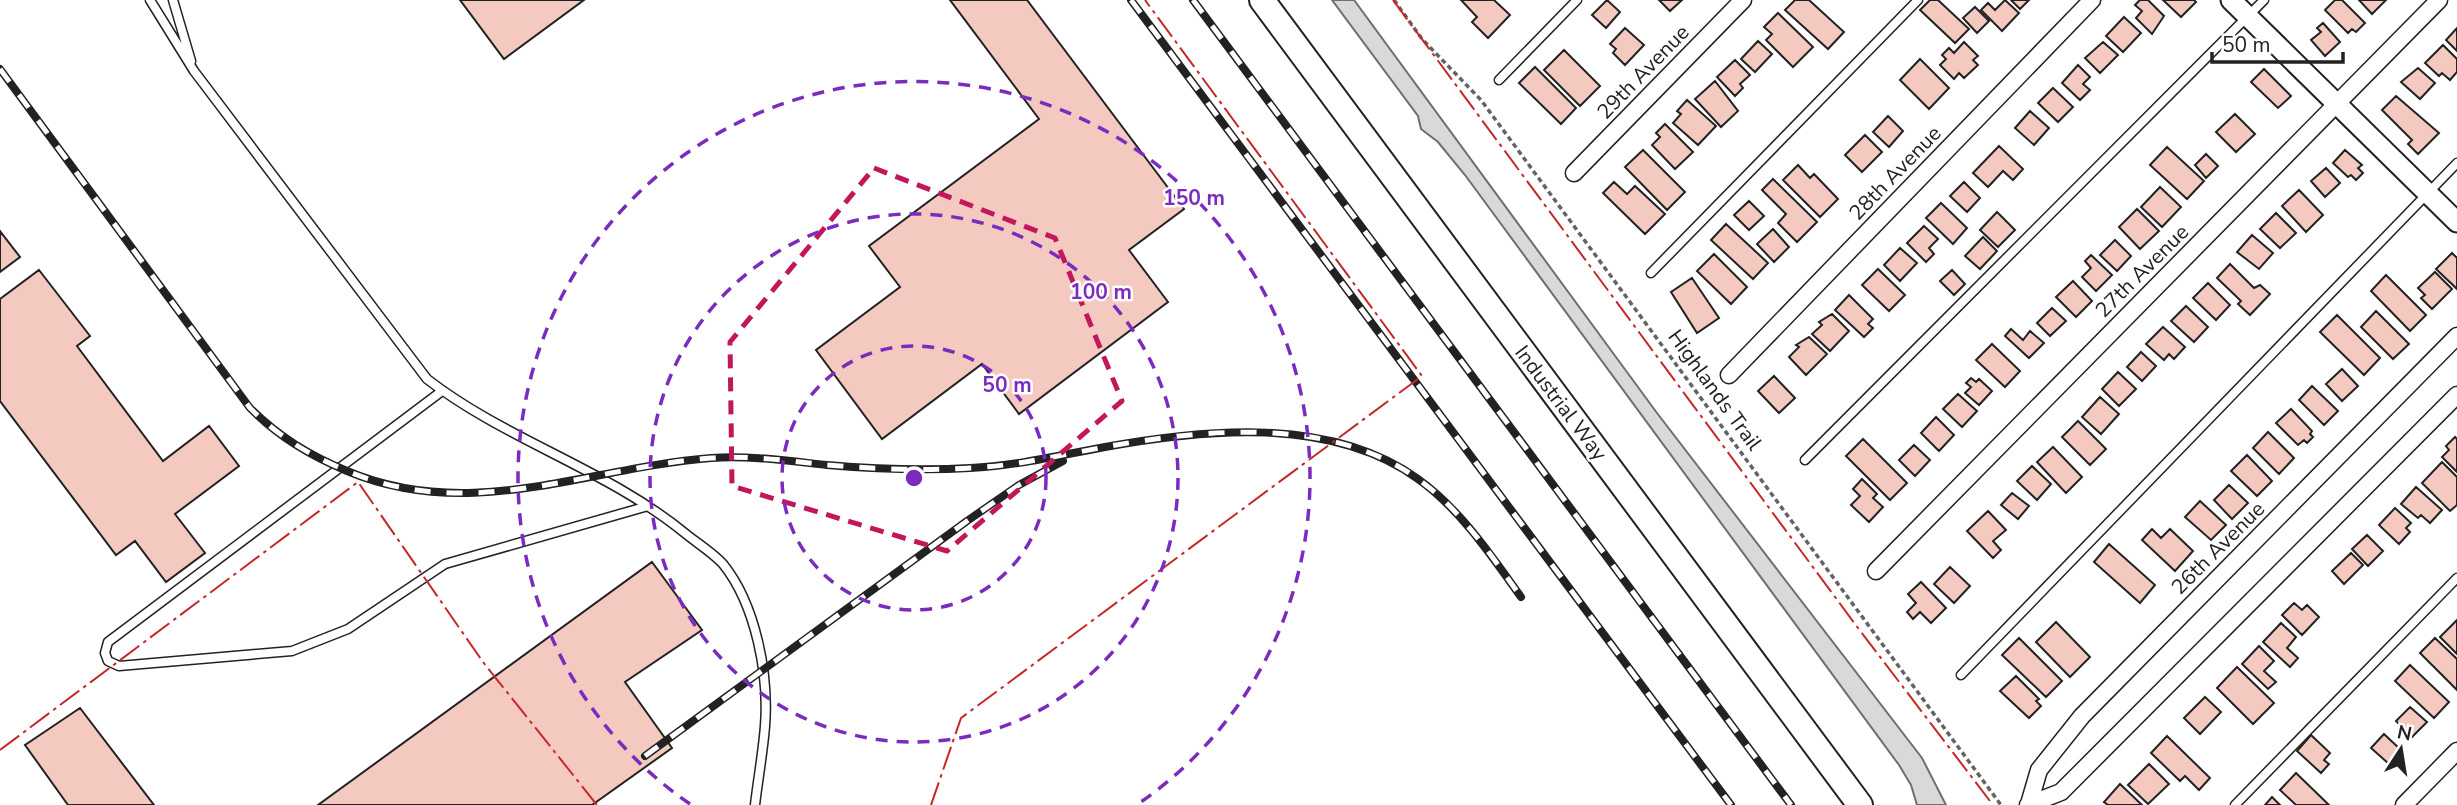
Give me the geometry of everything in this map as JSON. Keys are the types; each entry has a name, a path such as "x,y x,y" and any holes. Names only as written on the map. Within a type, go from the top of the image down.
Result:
{"main road":[{"name":"Industrial Way","path":"1262,0 1860,805"}],"street":[{"name":"29th Avenue","path":"1574,173 1743,0"},
{"name":"28th Avenue","path":"1729,375 2092,0"},
{"path":"2231,0 2457,222"},
{"name":"27th Avenue","path":"1876,571 2439,0"},
{"name":"26th Avenue","path":"2028,804 2039,770 2082,716 2457,336"},
{"name":"26th Avenue","path":"2028,804 2061,792 2457,395"},
{"path":"2404,805 2457,751"}],"lane":[{"path":"149,0 194,71 427,379 466,409 617,485 722,564 747,607 762,670 765,724 755,805"},
{"path":"173,0 194,71"},
{"path":"1499,80 1577,0"},
{"path":"1650,273 1918,0"},
{"path":"1805,460 2264,0"},
{"path":"1961,676 2457,163"},
{"path":"442,391 108,642 105,653 108,661 119,666 292,651 348,629 445,564 648,506"},
{"path":"2235,805 2457,578"}],"path":[{"name":"Highlands Trail","path":"1394,0 1422,39 1481,100 2001,805"}],"highlighted area":[{"path":"874,168 1055,238 1122,401 947,551 732,486 730,342"}],"shaded area":[{"path":"1332,0 1354,0 1657,413 1922,758 1946,805 1917,805 1911,785 1899,765 1465,175 1438,142 1421,129 1418,116"}],"building":[{"path":"460,0 584,0 504,59"},
{"path":"950,0 1027,0 1184,209 1129,250 1168,302 1019,414 982,364 882,439 816,350 900,287 869,246 1039,119"},
{"path":"1461,0 1494,0 1510,15 1488,38 1472,22 1477,17"},
{"path":"1607,0 1620,12 1606,28 1592,15"},
{"path":"1659,0 1682,0 1670,11"},
{"path":"1795,0 1809,0 1844,32 1828,49 1785,10"},
{"path":"1930,0 1938,0 1969,29 1955,43 1920,10"},
{"path":"2005,0 2019,13 2002,31 1981,10 1988,3 1995,10"},
{"path":"2011,0 2029,0 2020,9"},
{"path":"2140,0 2148,0 2164,16 2152,34 2136,18 2142,11 2135,5"},
{"path":"2163,0 2194,0 2196,2 2181,17"},
{"path":"2335,0 2342,0 2365,23 2356,32 2352,29 2348,33 2325,10"},
{"path":"2359,0 2386,0 2372,14"},
{"path":"1975,7 1989,21 1977,33 1963,18"},
{"path":"1778,13 1813,47 1793,67 1766,40 1772,34 1764,27"},
{"path":"2124,17 2141,33 2123,52 2106,36"},
{"path":"2323,23 2340,42 2325,56 2311,40 2321,32 2317,28"},
{"path":"1625,28 1644,45 1625,65 1613,53 1616,49 1610,44"},
{"path":"2457,28 2457,51 2446,40"},
{"path":"1758,41 1772,54 1755,72 1741,59"},
{"path":"1964,42 1978,56 1973,60 1978,65 1964,78 1959,73 1954,79 1940,65 1946,59 1942,55 1949,48 1954,53"},
{"path":"2103,42 2118,55 2100,73 2085,58"},
{"path":"2443,45 2457,59 2457,72 2450,80 2442,73 2439,76 2425,63"},
{"path":"1564,50 1600,86 1580,106 1544,70"},
{"path":"1920,59 1949,88 1929,109 1900,80"},
{"path":"1735,60 1750,75 1740,84 1743,88 1735,96 1717,77"},
{"path":"2078,65 2090,77 2083,84 2090,90 2080,100 2062,83"},
{"path":"1535,67 1576,108 1561,124 1519,83"},
{"path":"2418,68 2435,83 2420,99 2401,82"},
{"path":"2264,69 2291,96 2278,108 2251,82"},
{"path":"1715,81 1738,111 1721,127 1695,99"},
{"path":"2053,88 2073,107 2058,122 2038,103"},
{"path":"2396,96 2439,133 2418,154 2408,144 2412,140 2382,110"},
{"path":"1687,100 1716,126 1698,145 1673,123 1681,114 1677,111"},
{"path":"2030,111 2049,128 2034,145 2015,128"},
{"path":"2235,114 2255,134 2236,152 2216,132"},
{"path":"1888,116 1903,131 1889,147 1873,132"},
{"path":"1665,124 1693,152 1675,169 1652,145 1660,137 1656,133"},
{"path":"1865,135 1882,152 1862,172 1845,155"},
{"path":"1999,146 2023,169 2013,180 2003,171 1988,187 1973,173"},
{"path":"2167,147 2204,181 2187,199 2150,165"},
{"path":"1643,150 1685,192 1667,210 1625,167"},
{"path":"2345,150 2362,165 2358,168 2363,173 2356,180 2351,175 2348,177 2333,163"},
{"path":"2206,154 2218,166 2206,178 2195,165"},
{"path":"1798,165 1810,178 1814,174 1838,199 1820,217 1783,180"},
{"path":"2326,168 2340,183 2325,197 2311,181"},
{"path":"1773,179 1817,222 1797,242 1778,223 1786,214 1762,190"},
{"path":"1614,182 1627,194 1635,186 1665,214 1645,234 1603,193"},
{"path":"1964,182 1980,198 1967,212 1950,196"},
{"path":"2160,187 2181,207 2162,227 2141,207"},
{"path":"2299,190 2323,215 2306,232 2282,206"},
{"path":"1749,201 1764,216 1749,230 1734,215"},
{"path":"1941,203 1967,228 1953,244 1926,218"},
{"path":"2137,209 2159,231 2140,249 2119,227"},
{"path":"1997,212 2015,230 1998,247 1980,230"},
{"path":"2276,213 2296,233 2280,248 2260,229"},
{"path":"1726,224 1768,263 1753,279 1711,240"},
{"path":"1924,226 1938,239 1929,248 1934,254 1926,262 1907,243"},
{"path":"1773,229 1789,247 1774,262 1757,244"},
{"path":"0,231 20,257 0,272"},
{"path":"2252,235 2273,253 2259,269 2237,252"},
{"path":"1983,237 1997,251 1980,269 1965,256"},
{"path":"2115,240 2131,256 2117,271 2100,255"},
{"path":"1900,248 1917,263 1900,281 1884,265"},
{"path":"2452,253 2457,258 2457,289 2436,269"},
{"path":"1714,254 1747,287 1731,304 1697,271"},
{"path":"2091,255 2112,275 2096,291 2082,277 2091,268 2085,261"},
{"path":"2230,264 2254,288 2260,285 2270,294 2250,315 2238,304 2241,301 2217,278"},
{"path":"1878,269 1905,295 1889,311 1862,285"},
{"path":"39,270 90,336 77,346 163,461 209,426 239,466 175,514 205,553 166,582 135,541 116,555 0,401 0,299"},
{"path":"1952,270 1965,284 1954,295 1940,281"},
{"path":"2435,272 2452,289 2432,309 2421,298 2425,295 2418,288"},
{"path":"2386,275 2426,315 2410,331 2371,291"},
{"path":"1692,278 1719,318 1697,333 1671,292"},
{"path":"2073,281 2092,301 2076,317 2056,297"},
{"path":"2208,283 2230,305 2216,320 2193,298"},
{"path":"1849,295 1873,319 1868,324 1873,328 1864,337 1835,310"},
{"path":"2186,306 2208,327 2194,342 2171,321"},
{"path":"2052,308 2066,321 2050,336 2037,323"},
{"path":"2376,311 2409,344 2393,359 2361,327"},
{"path":"1832,314 1849,331 1830,351 1812,334 1822,325 1819,322"},
{"path":"2337,315 2380,358 2364,375 2320,332"},
{"path":"2163,327 2185,347 2174,359 2169,354 2164,360 2146,344"},
{"path":"2011,329 2023,340 2030,331 2044,343 2029,358 2005,336"},
{"path":"1809,337 1827,354 1806,375 1789,357 1799,347 1796,345"},
{"path":"1992,344 2020,371 2005,387 1976,360"},
{"path":"2141,352 2156,366 2142,381 2127,367"},
{"path":"2342,369 2358,386 2342,401 2326,384"},
{"path":"2118,372 2136,389 2119,406 2102,389"},
{"path":"1774,376 1795,398 1779,413 1758,391"},
{"path":"1971,378 1976,382 1979,379 1992,391 1979,405 1965,393 1971,387 1966,383"},
{"path":"2312,386 2338,411 2324,425 2299,400"},
{"path":"1958,394 1977,411 1962,427 1943,409"},
{"path":"2100,397 2119,414 2101,434 2082,417"},
{"path":"2291,409 2312,431 2310,434 2313,437 2307,443 2304,440 2298,445 2276,423"},
{"path":"1936,417 1954,435 1939,451 1921,433"},
{"path":"2078,421 2106,449 2090,465 2062,437"},
{"path":"2268,432 2294,458 2279,474 2253,448"},
{"path":"2455,437 2457,472 2442,457 2449,450 2446,446"},
{"path":"1863,439 1907,483 1890,500 1846,456"},
{"path":"1914,445 1930,460 1915,476 1899,460"},
{"path":"2053,447 2082,477 2066,493 2037,462"},
{"path":"2247,455 2272,481 2257,496 2231,471"},
{"path":"2442,462 2457,477 2457,505 2450,511 2422,483"},
{"path":"2032,466 2051,484 2037,500 2017,481"},
{"path":"1862,479 1877,494 1873,498 1883,507 1869,522 1851,505 1860,496 1853,489"},
{"path":"2229,485 2248,503 2232,519 2214,500"},
{"path":"2416,487 2442,510 2430,523 2421,515 2418,518 2401,504"},
{"path":"2012,493 2029,506 2018,519 2001,505"},
{"path":"2200,501 2226,525 2211,540 2185,517"},
{"path":"2395,508 2411,523 2406,528 2410,532 2399,544 2379,525"},
{"path":"1988,511 2006,530 1993,541 2001,550 1993,558 1967,531"},
{"path":"2152,529 2161,538 2170,529 2193,551 2175,571 2142,540"},
{"path":"2367,535 2383,551 2368,566 2352,549"},
{"path":"2109,544 2155,585 2140,603 2094,562"},
{"path":"2351,553 2363,565 2344,584 2332,571"},
{"path":"652,562 702,630 625,682 672,748 592,805 318,805"},
{"path":"1950,567 1970,586 1954,603 1934,584"},
{"path":"1921,582 1946,608 1931,623 1920,612 1913,619 1907,612 1916,603 1908,594"},
{"path":"2294,603 2302,610 2307,605 2319,617 2302,635 2282,615"},
{"path":"2457,620 2457,654 2440,637"},
{"path":"2056,622 2090,657 2070,677 2036,642"},
{"path":"2281,623 2296,637 2287,648 2298,658 2290,667 2263,642"},
{"path":"2019,638 2062,681 2046,697 2002,655"},
{"path":"2435,638 2457,659 2457,690 2420,653"},
{"path":"2259,646 2274,661 2264,671 2276,682 2268,689 2242,664"},
{"path":"2410,665 2449,702 2434,718 2395,681"},
{"path":"2237,667 2274,703 2253,724 2217,688"},
{"path":"2016,676 2039,699 2036,701 2041,706 2029,718 2000,691"},
{"path":"2205,697 2221,712 2200,734 2184,718"},
{"path":"2410,707 2427,722 2412,737 2396,721"},
{"path":"80,708 154,805 68,805 25,745"},
{"path":"2384,734 2402,751 2389,764 2371,748"},
{"path":"2311,735 2330,753 2324,760 2329,764 2321,773 2297,751"},
{"path":"2167,736 2210,778 2199,790 2185,776 2180,781 2151,753"},
{"path":"2149,764 2169,784 2148,804 2128,785"},
{"path":"2296,773 2329,805 2296,805 2280,790"},
{"path":"2120,784 2142,805 2108,805 2104,802"},
{"path":"2272,797 2280,805 2265,805"}],"railway":[{"path":"1131,0 1731,805"},
{"path":"1193,0 1791,805"},
{"path":"0,69 250,408 295,444 347,471 393,486 438,492 483,492 528,488 664,464 725,457 881,468 952,469 1021,463 1184,436 1225,433 1307,436 1346,445 1384,459 1418,479 1461,518 1521,597"},
{"path":"645,756 967,521 1019,485 1063,461"}],"power":[{"path":"931,805 961,718 1422,376 1145,0"},
{"path":"1393,0 1858,628 1993,805"},
{"path":"0,750 358,482 483,662 597,805"}]}
